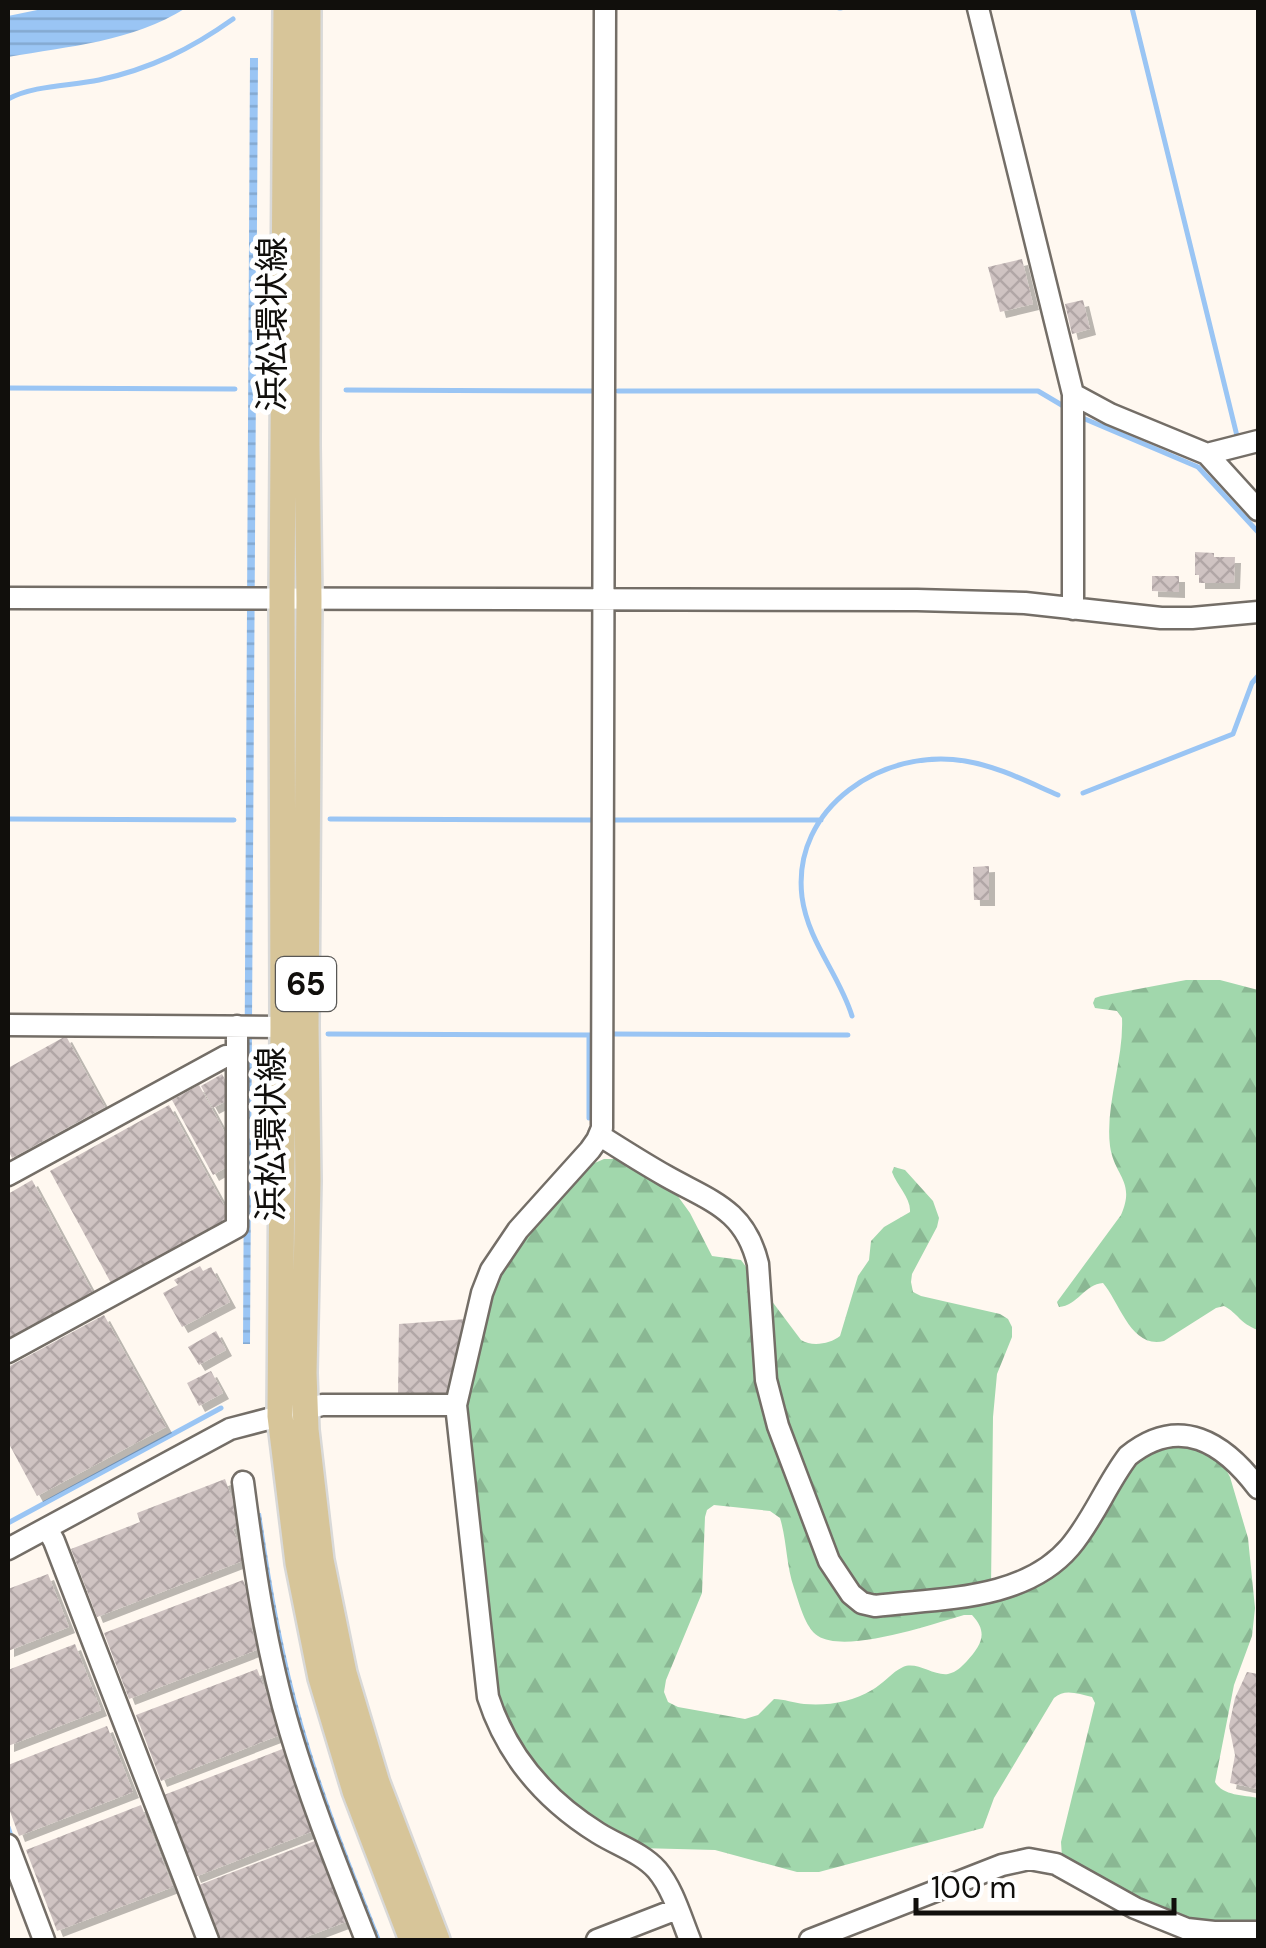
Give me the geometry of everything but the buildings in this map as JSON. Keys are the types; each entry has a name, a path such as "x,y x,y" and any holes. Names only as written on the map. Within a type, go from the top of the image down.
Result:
{"main road":[{"name":"浜松環状線","path":"286,8 261,598 256,1026 280,1416 298,1563 321,1678 355,1791 412,1940"},
{"name":"浜松環状線","path":"308,8 305,1409 321,1560 344,1673 377,1784 438,1940"}],"street":[{"path":"606,8 603,1115 599,1135 590,1150 518,1230 491,1270 479,1304 456,1405 488,1697 497,1725 521,1763 550,1797 656,1870 666,1883 690,1940"},
{"path":"978,8 1073,394 1073,609"},
{"path":"1073,394 1110,414 1207,454 1258,510"},
{"path":"1207,454 1258,441"},
{"path":"8,598 916,600 1025,603 1160,618 1258,612"},
{"path":"8,1025 256,1026"},
{"path":"8,1352 237,1227 237,1056 256,1026"},
{"path":"9,1171 226,1056 237,1056"},
{"path":"599,1135 722,1206 746,1231 758,1264 766,1380 778,1426 829,1561 851,1594 862,1603 875,1606 990,1592 1044,1571 1072,1544 1128,1456 1156,1439 1172,1435 1204,1440 1241,1465 1258,1488"},
{"path":"8,1549 230,1429 322,1405 456,1405"},
{"path":"243,1482 262,1610 282,1702 314,1806 366,1940"},
{"path":"46,1528 208,1940"},
{"path":"8,1845 44,1940"},
{"path":"810,1940 1002,1865 1029,1859 1056,1864 1135,1908 1187,1929 1258,1932"},
{"path":"597,1940 677,1910"}],"green space":[{"path":"1186,980 1220,980 1258,990 1258,1330 1224,1306 1164,1341 1153,1342 1127,1322 1103,1283 1065,1306 1059,1307 1057,1302 1125,1204 1125,1186 1112,1156 1109,1130 1122,1018 1117,1011 1095,1008 1095,998"},
{"path":"604,1159 619,1159 660,1180 690,1213 712,1256 741,1260 801,1340 816,1344 840,1336 858,1276 869,1260 871,1241 884,1227 910,1212 892,1172 894,1167 905,1170 933,1201 939,1218 912,1274 913,1292 1000,1314 1012,1327 1012,1337 997,1374 993,1417 991,1588 1029,1585 1144,1450 1188,1441 1221,1460 1248,1538 1255,1608 1252,1636 1234,1685 1215,1782 1228,1792 1258,1798 1258,1924 1201,1924 1139,1902 1062,1857 1061,1842 1095,1703 1092,1697 1077,1693 1067,1692 1054,1698 994,1798 983,1828 819,1872 797,1872 715,1850 639,1848 602,1827 555,1791 518,1746 495,1695 465,1404 489,1295 509,1253 590,1165","holes":["714,1505 770,1511 780,1518 794,1588 806,1621 818,1636 831,1641 868,1640 972,1615 982,1633 976,1650 951,1673 908,1666 856,1698 822,1704 774,1699 758,1715 745,1719 668,1702 664,1692 666,1680 702,1593 707,1510"]}],"water":[{"path":"47,8 186,8 122,36 8,57 8,16"},
{"path":"250,58 258,58 250,1344 243,1344"},
{"path":"261,1513 278,1619 303,1724 381,1940 372,1940 320,1803 276,1648 253,1514"}],"waterway":[{"path":"1132,8 1238,440"},
{"path":"8,99 153,64 186,49 233,19"},
{"path":"8,388 235,389"},
{"path":"346,390 592,391"},
{"path":"618,391 1038,391 1065,407"},
{"path":"1085,419 1198,467 1258,532"},
{"path":"1083,793 1233,734 1258,676"},
{"path":"852,1016 811,929 802,897 803,865 811,836 827,811 849,790 875,774 934,759 989,767 1058,795"},
{"path":"8,819 234,820"},
{"path":"330,819 594,820"},
{"path":"612,820 821,820"},
{"path":"328,1034 594,1035"},
{"path":"612,1034 848,1035"},
{"path":"589,1036 589,1118"},
{"path":"8,1523 221,1408"},
{"path":"8,1827 13,1842"}]}
